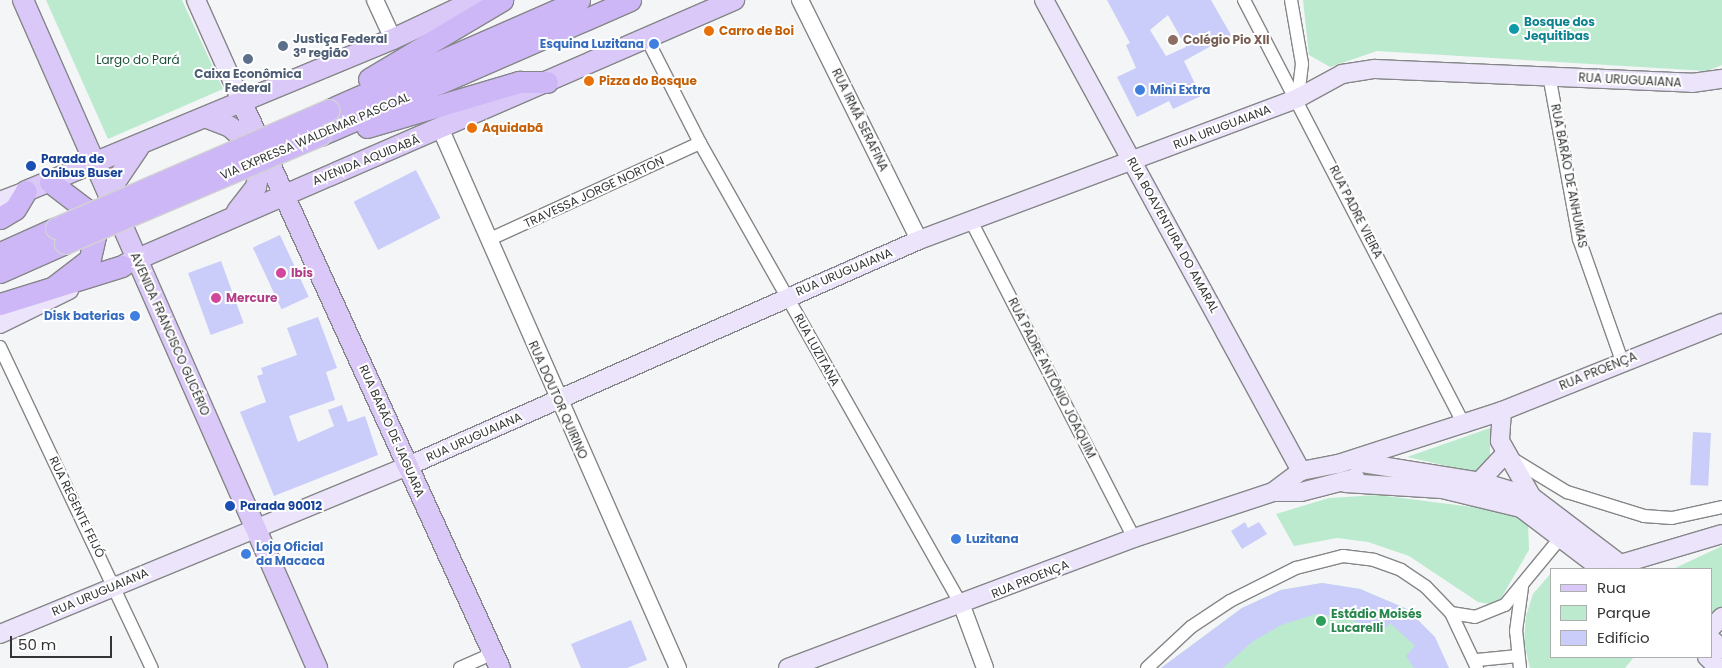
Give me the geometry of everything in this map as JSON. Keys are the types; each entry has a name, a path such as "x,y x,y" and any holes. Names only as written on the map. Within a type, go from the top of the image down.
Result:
{"highway":[{"path":"350,101 367,80 502,0"},
{"name":"VIA EXPRESSA WALDEMAR PASCOAL","path":"326,125 350,101 578,0"},
{"name":"VIA EXPRESSA WALDEMAR PASCOAL","path":"0,253 61,236 630,0"},
{"path":"326,125 353,131 519,82 547,82"},
{"path":"50,182 84,208 96,232 90,259 55,286"},
{"path":"0,218 16,209 26,191"},
{"name":"VIA EXPRESSA WALDEMAR PASCOAL","path":"0,272 61,236"},
{"path":"0,304 129,262"}],"main road":[{"name":"AVENIDA FRANCISCO GLICÉRIO","path":"23,0 97,164 129,262 256,528 317,668"},
{"path":"196,0 242,103"},
{"path":"0,201 139,147 393,39 476,0"},
{"name":"AVENIDA AQUIDABÃ","path":"0,324 234,214 441,130 734,0"},
{"name":"RUA BOAVENTURA DO AMARAL","path":"1044,0 1301,471"},
{"name":"RUA URUGUAIANA","path":"0,634 408,466 787,296 919,240 970,219 1132,161 1298,98 1342,74 1374,69 1549,75 1692,84 1722,79"},
{"name":"RUA BARÃO DE JAGUARA","path":"242,103 497,660"},
{"path":"207,118 230,127 245,140 258,174 256,187 234,214"},
{"path":"108,193 139,147"},
{"name":"RUA PROENÇA","path":"1273,492 1301,471 1338,464 1502,411 1622,361 1722,323"},
{"path":"1502,411 1498,433 1505,454 1532,497"},
{"name":"RUA PROENÇA","path":"788,668 962,606 1134,538 1273,492 1345,483 1468,422"},
{"path":"1480,481 1505,454"},
{"name":"RUA PROENÇA","path":"1338,464 1383,464"},
{"path":"1383,464 1480,481 1532,497 1585,535 1624,567 1722,534"},
{"path":"1345,483 1474,495 1521,508 1600,568"},
{"path":"1712,627 1722,617"},
{"path":"1712,640 1722,649"},
{"path":"1707,658 1720,668"}],"street":[{"path":"375,0 393,39"},
{"name":"RUA IRMÃ SERAFINA","path":"800,0 919,240"},
{"name":"RUA PADRE VIEIRA","path":"1244,0 1298,98 1468,422"},
{"path":"1291,0 1302,64 1298,98"},
{"name":"RUA LUZITANA","path":"647,39 700,143 962,606"},
{"name":"RUA BARÃO DE ANHUMAS","path":"1549,75 1579,239 1622,361"},
{"name":"RUA DOUTOR QUIRINO","path":"441,130 558,400 678,668"},
{"name":"TRAVESSA JORGE NORTON","path":"488,240 700,143"},
{"name":"RUA PADRE ANTÔNIO JOAQUIM","path":"970,219 1134,538"},
{"name":"RUA REGENTE FEIJÓ","path":"0,347 152,668"},
{"path":"1505,454 1567,492 1606,507 1672,518 1722,507"},
{"path":"1451,612 1475,617 1492,613 1522,587 1561,537 1585,535"},
{"path":"1147,668 1192,627 1230,600 1296,568 1343,556 1374,560 1401,570 1451,612 1477,664 1519,662 1522,587"},
{"path":"962,606 985,668"},
{"path":"460,668 497,660"}],"green space":[{"name":"Largo do Pará","path":"46,0 182,0 223,89 108,139"},
{"name":"Bosque dos Jequitibas","path":"1303,0 1722,0 1722,65 1707,71 1377,51 1330,67 1309,55"},
{"path":"1490,428 1490,464 1478,473 1407,457"},
{"path":"1378,495 1504,511 1528,522 1529,550 1500,600 1490,604 1478,602 1409,556 1368,542 1337,538 1294,546 1276,514 1329,498"},
{"path":"1722,546 1722,608 1712,619 1712,568 1675,568"},
{"path":"1550,574 1550,658 1633,658 1625,668 1530,668 1524,642 1526,616 1533,594"},
{"name":"Estádio Moisés Lucarelli","path":"1322,583 1360,589 1407,609 1449,668 1161,668 1242,608 1281,590"}],"building":[{"path":"1107,0 1211,0 1231,35 1184,61 1201,96 1173,109 1169,101 1137,117 1117,77 1136,68 1126,45 1130,43","holes":["1168,15 1186,47 1166,56 1150,30"]},
{"path":"416,170 441,218 378,250 354,202"},
{"name":"Ibis","path":"280,235 309,297 282,309 253,248"},
{"name":"Mercure","path":"221,261 244,323 211,335 188,273"},
{"path":"318,317 337,368 326,372 335,400 289,416 298,442 334,426 328,410 342,405 348,422 365,416 378,455 274,496 240,412 266,402 257,376 263,374 261,368 297,355 287,328"},
{"path":"1693,432 1711,433 1708,486 1690,485"},
{"path":"1245,522 1248,528 1259,522 1267,534 1242,549 1231,531"},
{"name":"Estádio Moisés Lucarelli","path":"1322,583 1360,589 1407,609 1435,637 1449,668 1414,668 1406,656 1415,646 1390,623 1381,633 1349,618 1316,614 1281,625 1252,642 1223,668 1161,668 1242,608 1281,590"},
{"path":"631,620 647,660 627,668 581,668 571,644"}],"place":[{"name":"Bosque dos Jequitibas","path":"1514,29"},
{"name":"Carro de Boi","path":"709,31"},
{"name":"Colégio Pio XII","path":"1173,40"},
{"name":"Esquina Luzitana","path":"654,44"},
{"name":"Justiça Federal 3ª região","path":"283,46"},
{"name":"Caixa Econômica Federal","path":"248,59"},
{"name":"Pizza do Bosque","path":"589,81"},
{"name":"Mini Extra","path":"1140,90"},
{"name":"Aquidabã","path":"472,128"},
{"name":"Parada de Onibus Buser","path":"31,166"},
{"name":"Ibis","path":"281,273"},
{"name":"Mercure","path":"216,298"},
{"name":"Disk baterias","path":"135,316"},
{"name":"Parada 90012","path":"230,506"},
{"name":"Luzitana","path":"956,539"},
{"name":"Loja Oficial da Macaca","path":"246,554"},
{"name":"Estádio Moisés Lucarelli","path":"1321,621"}]}
